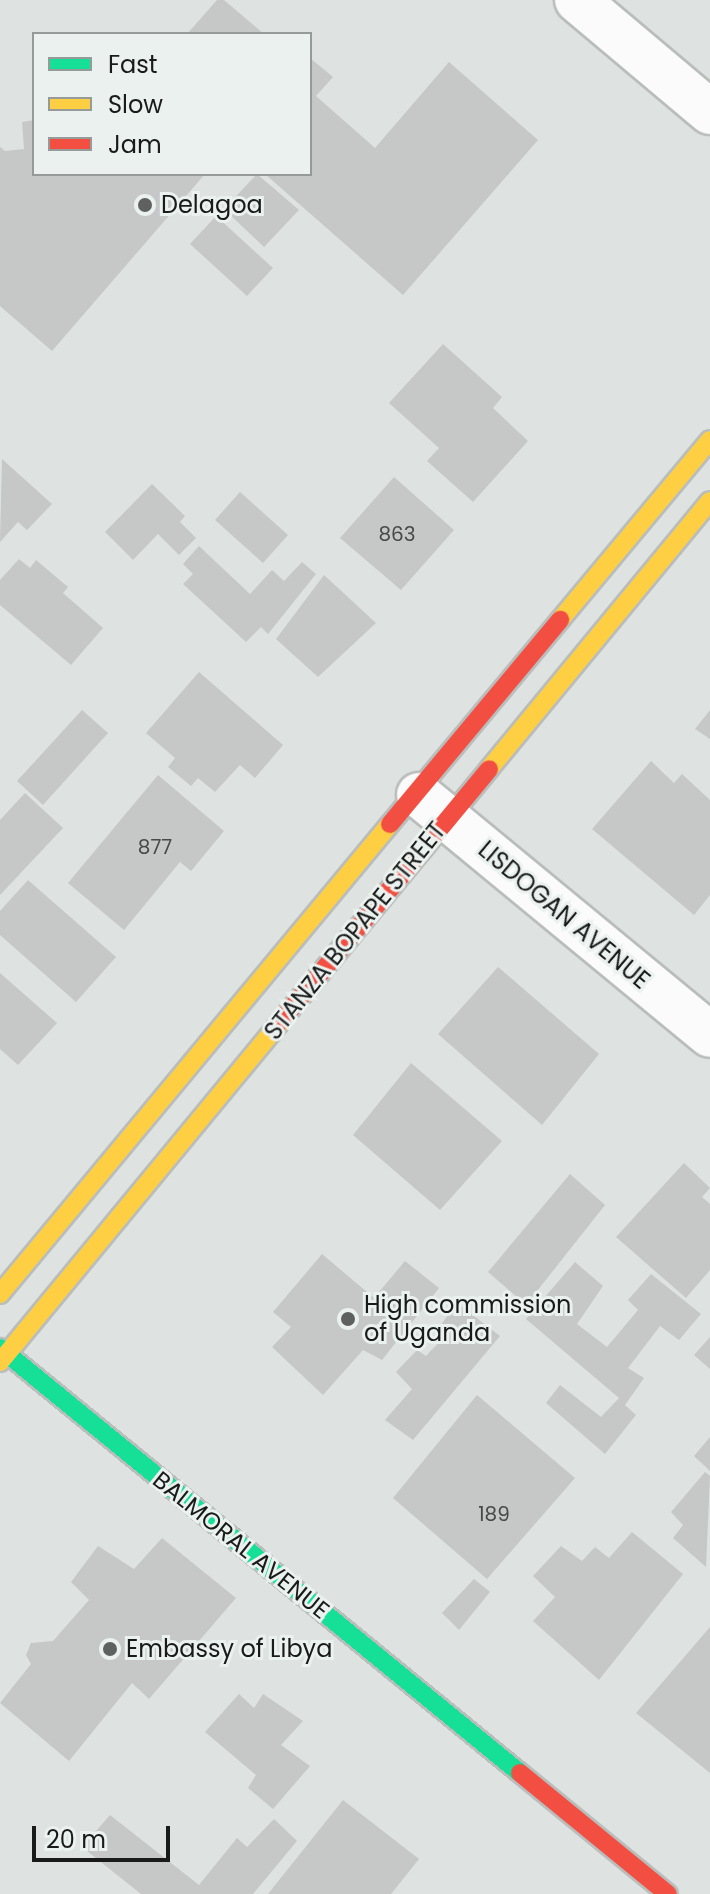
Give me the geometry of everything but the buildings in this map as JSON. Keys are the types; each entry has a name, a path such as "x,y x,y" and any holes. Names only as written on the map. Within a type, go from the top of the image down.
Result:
{"main road":[{"name":"STANZA BOPAPE STREET","path":"2,1354 432,806 710,440"},
{"name":"STANZA BOPAPE STREET","path":"0,1294 432,806 710,501"},
{"name":"BALMORAL AVENUE","path":"2,1354 668,1894"}],"street":[{"path":"577,0 710,112"},
{"name":"LISDOGAN AVENUE","path":"432,806 710,1035"}],"traffic: fast":[{"path":"0,1348 520,1773"}],"traffic: slow":[{"path":"560,620 710,440"},
{"path":"489,769 710,501"},
{"path":"0,1294 390,824"},
{"path":"0,1362 280,1022"}],"traffic: jam":[{"path":"390,824 560,620"},
{"path":"280,1022 489,769"},
{"path":"520,1773 668,1894"}],"place":[{"name":"Delagoa","path":"145,205"},
{"name":"High commission of Uganda","path":"348,1319"},
{"name":"Embassy of Libya","path":"110,1649"}]}
